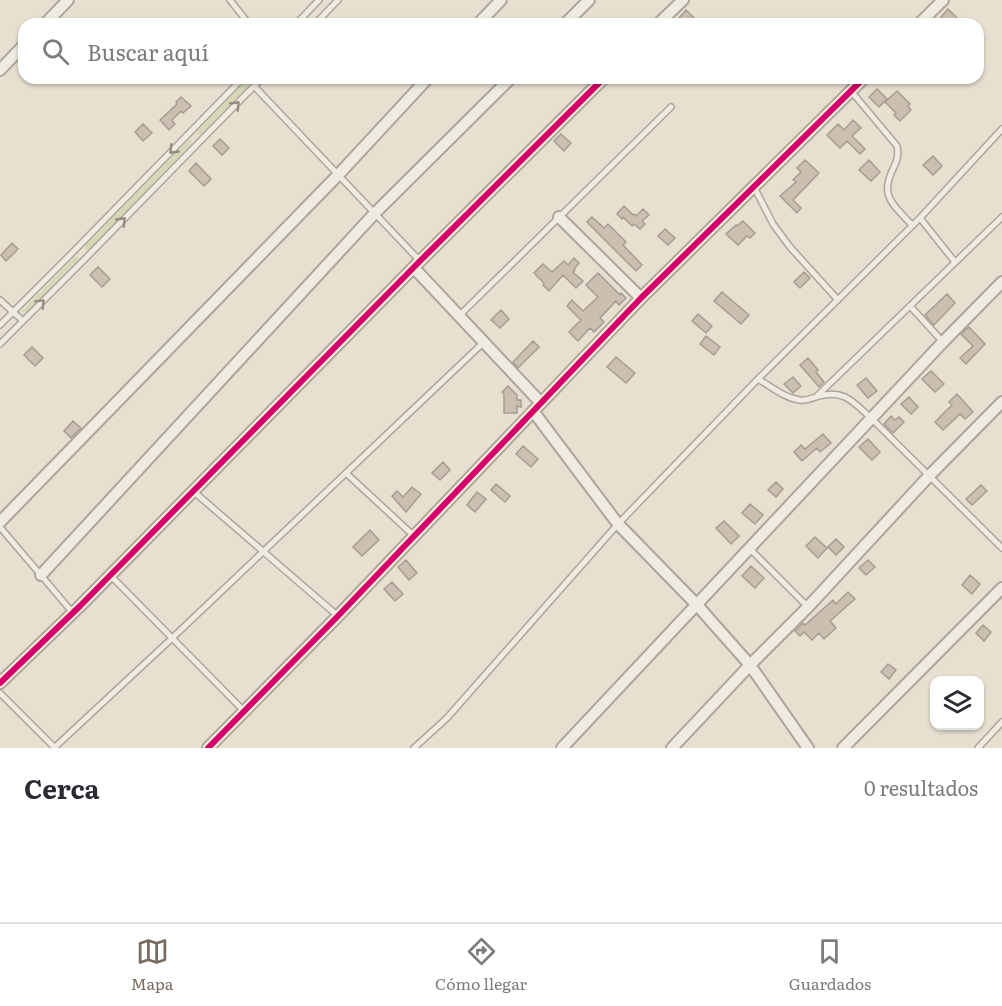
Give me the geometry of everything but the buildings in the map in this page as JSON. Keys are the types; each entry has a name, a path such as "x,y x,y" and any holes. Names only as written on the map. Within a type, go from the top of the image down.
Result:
{"street":[{"path":"51,18 68,0"},
{"path":"484,18 501,0"},
{"path":"571,18 589,0"},
{"path":"664,18 682,0"},
{"path":"925,18 943,0"},
{"path":"0,70 18,51"},
{"path":"0,522 339,174 422,84"},
{"path":"41,575 375,213 505,84"},
{"path":"0,683 110,576 598,84"},
{"path":"208,748 338,616 641,298 858,84"},
{"path":"559,217 641,298"},
{"path":"417,264 459,316 541,403"},
{"path":"562,748 1002,282"},
{"path":"672,748 1002,402"},
{"path":"533,411 618,524 697,605 750,665 808,748"},
{"path":"843,748 1002,588"}],"lane":[{"path":"230,0 244,18"},
{"path":"320,18 338,0"},
{"path":"302,18 318,2 324,14"},
{"path":"0,325 237,84"},
{"path":"0,344 254,86 375,213 417,264"},
{"path":"851,91 897,146 898,154 888,181 887,191 892,203 912,225"},
{"path":"459,316 671,107"},
{"path":"414,748 447,718 618,524 758,379 920,218 1002,129"},
{"path":"191,132 200,142"},
{"path":"754,187 772,224 838,300"},
{"path":"817,397 1002,217"},
{"path":"920,218 956,262"},
{"path":"78,248 86,258"},
{"path":"0,300 23,321"},
{"path":"910,306 943,342"},
{"path":"0,693 55,748 484,342"},
{"path":"758,379 789,398 804,400 833,394 850,399 1002,548"},
{"path":"346,473 414,536"},
{"path":"193,491 338,616"},
{"path":"0,527 73,613"},
{"path":"750,549 808,607"},
{"path":"110,576 245,712"},
{"path":"980,747 1002,722"}],"green space":[{"path":"243,84 250,84 200,135 197,132"},
{"path":"189,140 192,140 192,143 89,250 86,250 85,246"},
{"path":"76,256 79,259 26,313 22,312 23,310"}],"cycle path":[{"path":"0,683 80,606 598,84"},
{"path":"208,748 338,616 641,298 858,84"}]}
